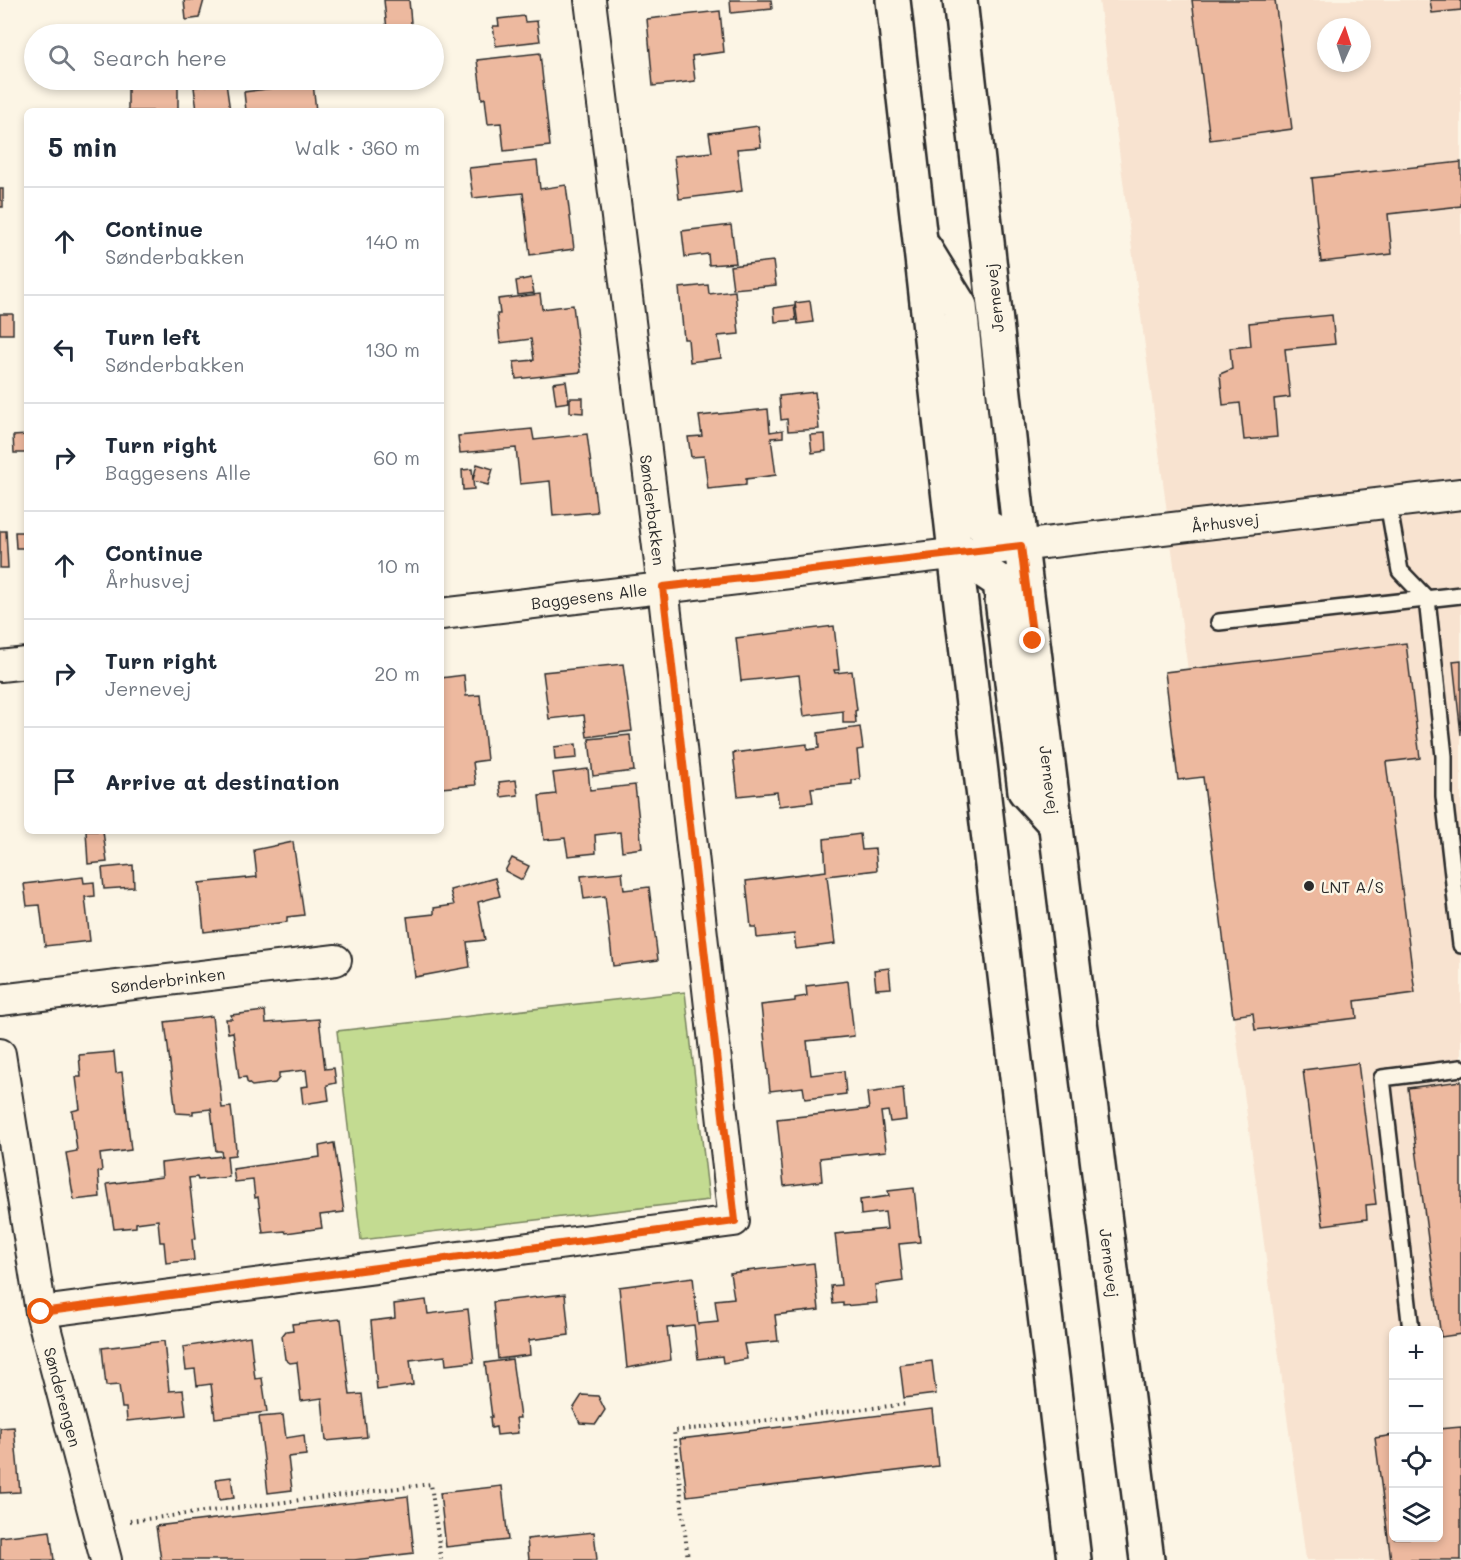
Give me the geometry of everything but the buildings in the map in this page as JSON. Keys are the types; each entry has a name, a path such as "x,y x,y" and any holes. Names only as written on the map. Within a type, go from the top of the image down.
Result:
{"main road":[{"path":"893,0 955,552 1074,1560"},
{"name":"Jernevej","path":"960,0 1021,546 1147,1560"},
{"path":"920,240 960,306 982,524 1021,546"},
{"path":"955,552 1000,582 1025,791 1056,825"}],"street":[{"name":"Sønderbakken","path":"41,1312 735,1221 663,587 590,0"},
{"name":"Århusvej","path":"988,549 1461,494"},
{"name":"Baggesens Alle","path":"444,614 988,549"},
{"path":"0,666 24,663"},
{"name":"Sønderbrinken","path":"0,1000 336,960"},
{"name":"Sønderengen","path":"0,1054 41,1312 106,1560"}],"lane":[{"path":"1388,503 1400,571 1427,599 1444,756 1444,796 1461,945"},
{"path":"1219,622 1461,595"},
{"path":"1411,1326 1382,1078 1461,1068"}],"path":[{"path":"688,1560 674,1431 907,1404"},
{"path":"97,1525 431,1484 441,1560"}],"shaded area":[{"path":"1099,0 1461,0 1461,1560 1306,1560"}],"green space":[{"path":"685,992 709,1200 361,1240 337,1031"}],"place":[{"name":"LNT A/S","path":"1309,886"}],"route":[{"path":"41,1312 735,1221 663,587 1021,546 1033,641"}]}
